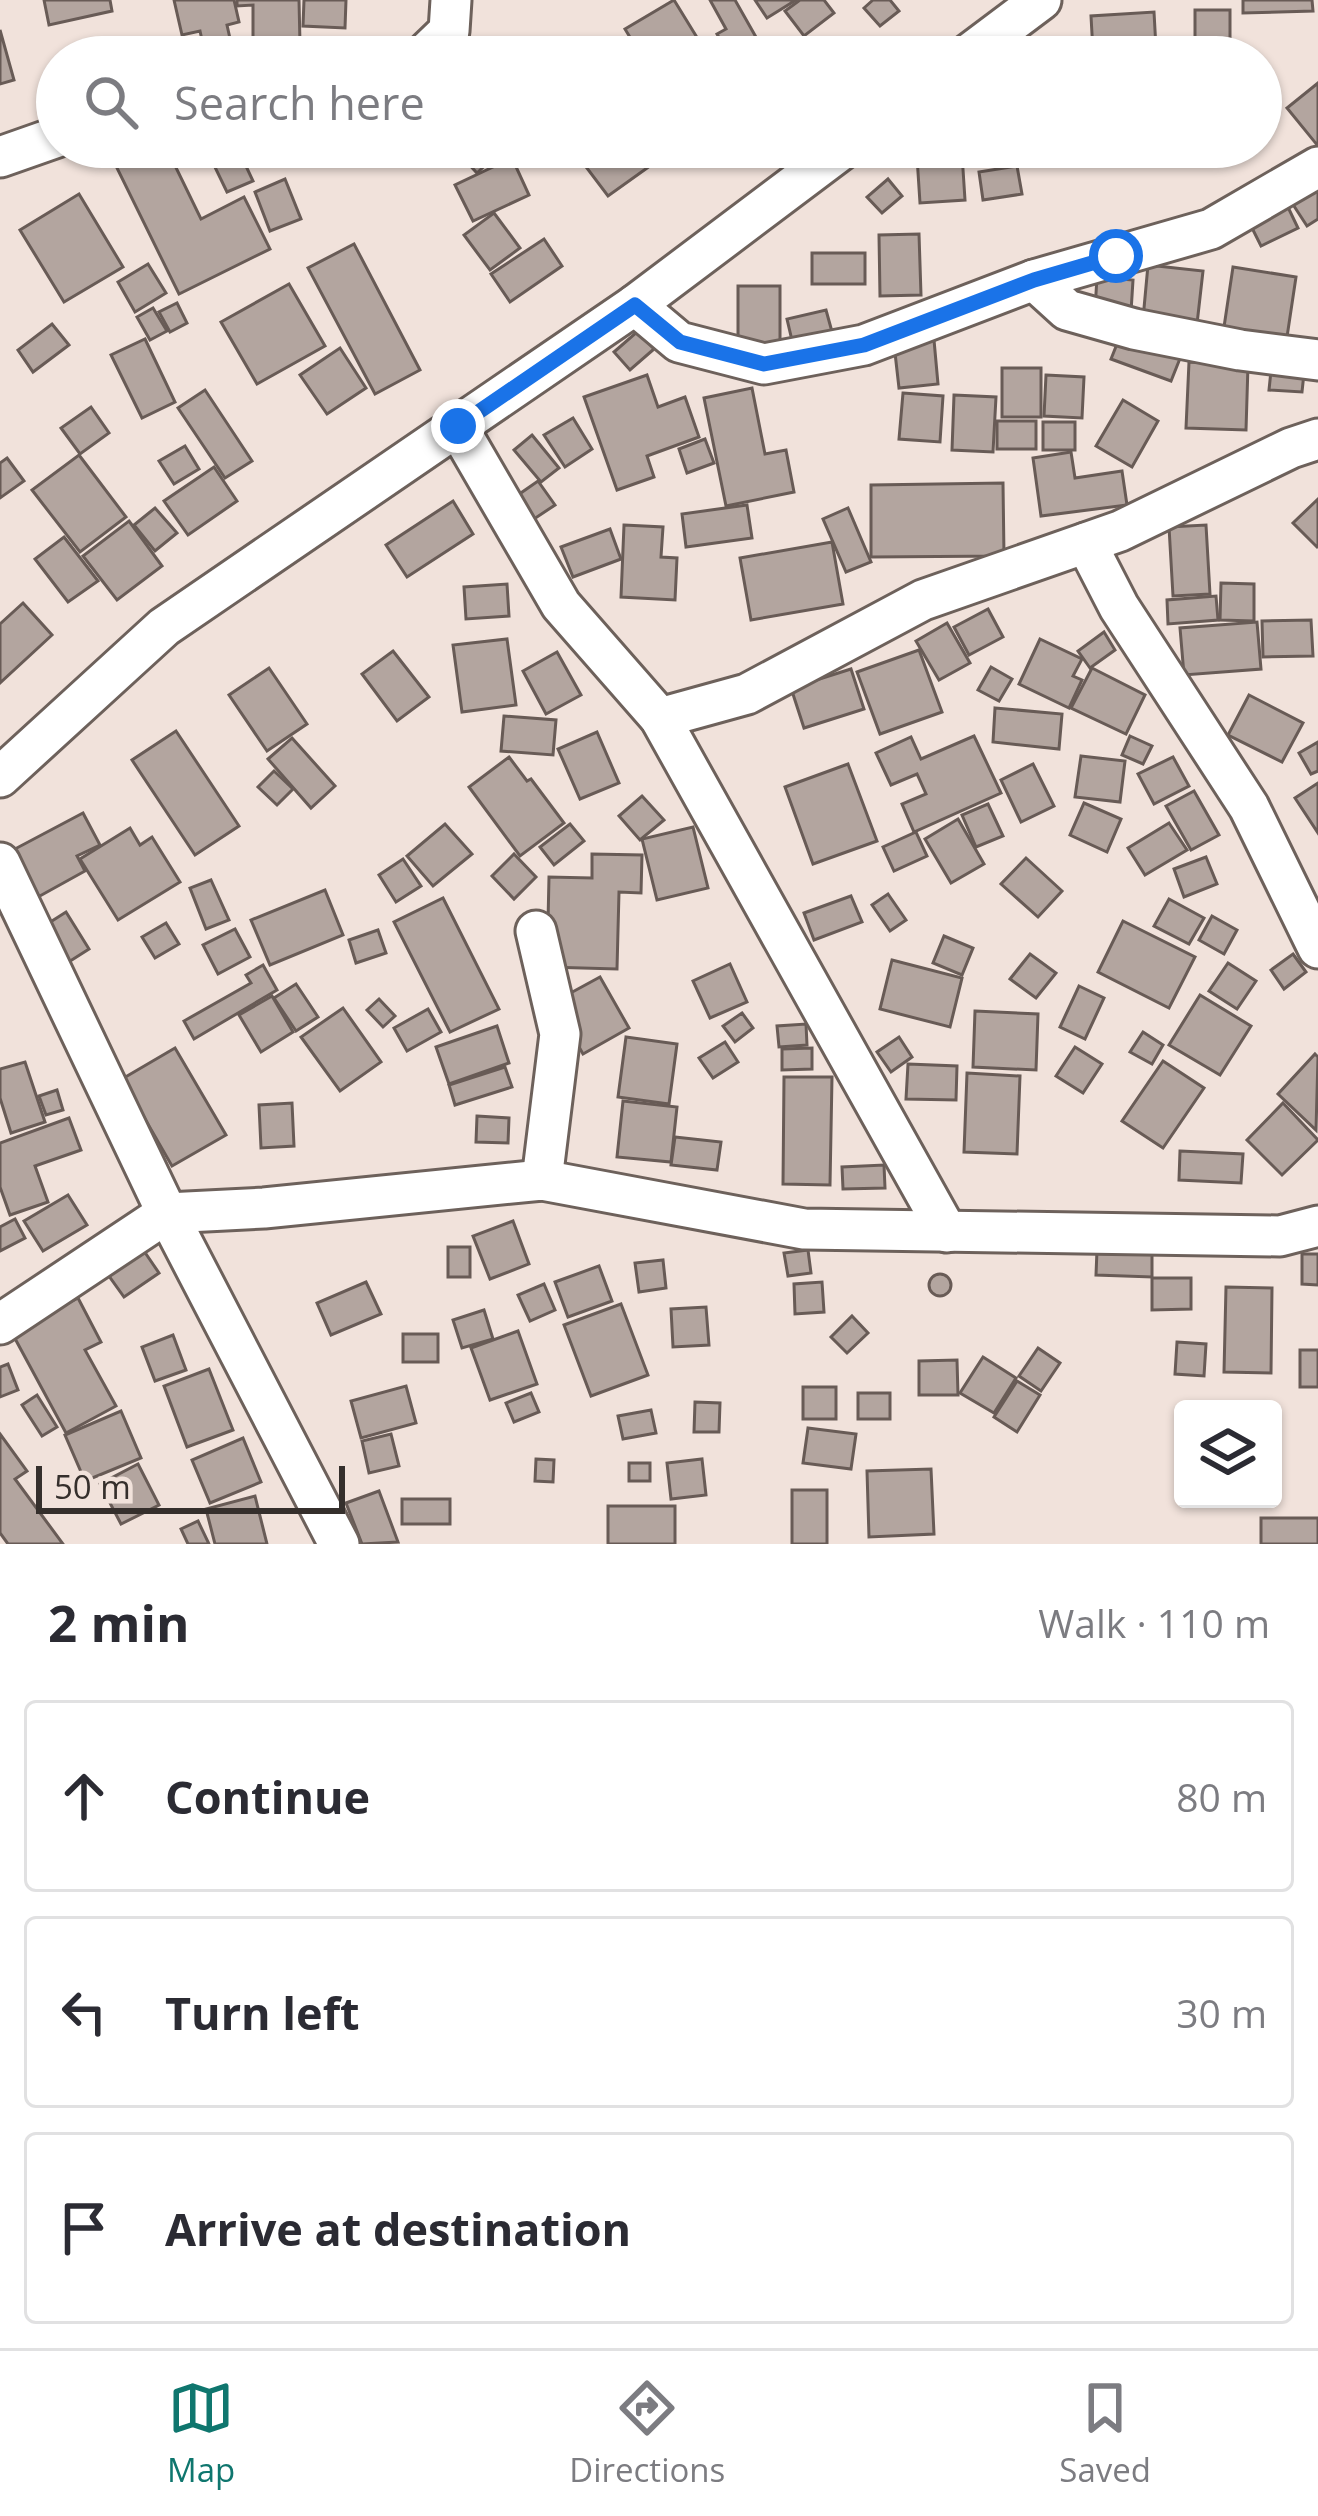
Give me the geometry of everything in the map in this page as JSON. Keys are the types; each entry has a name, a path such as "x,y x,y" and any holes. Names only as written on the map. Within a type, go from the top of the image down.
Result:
{"street":[{"path":"444,36 449,31 451,0"},
{"path":"993,36 1041,0"},
{"path":"0,157 36,144"},
{"path":"635,305 680,342 764,364 864,345 1034,280 1211,229 1318,167"},
{"path":"0,777 164,627 635,305 817,168"},
{"path":"1034,280 1066,310 1134,329 1318,360"},
{"path":"458,426 561,604 660,718 947,1232"},
{"path":"660,718 747,694 923,600 1120,532 1318,439"},
{"path":"1087,543 1119,607 1249,807 1318,947"},
{"path":"0,863 167,1213 339,1544"},
{"path":"536,932 560,1034 542,1180"},
{"path":"0,1324 167,1213 542,1180 804,1229 1280,1236 1318,1226"}],"building":[{"path":"44,0 110,0 112,11 49,25"},
{"path":"174,0 234,0 239,22 227,25 229,36 201,36 200,31 182,35"},
{"path":"237,0 299,0 300,36 253,36 253,5 237,6"},
{"path":"304,0 346,0 345,28 303,26"},
{"path":"674,0 696,36 629,36 625,29"},
{"path":"710,0 735,0 755,36 718,36 726,29"},
{"path":"755,0 796,0 767,18"},
{"path":"800,0 824,0 834,13 804,36 785,11"},
{"path":"873,0 890,0 899,11 880,26 864,8"},
{"path":"1243,0 1312,0 1313,11 1243,13"},
{"path":"1195,10 1230,10 1230,36 1195,36"},
{"path":"1154,12 1155,36 1092,36 1091,16"},
{"path":"0,30 14,80 0,84"},
{"path":"1318,83 1318,146 1287,108"},
{"path":"117,168 176,168 201,219 244,197 270,249 179,294"},
{"path":"215,168 247,168 253,181 227,192"},
{"path":"491,168 517,168 529,195 473,221 455,185"},
{"path":"587,168 647,168 608,196"},
{"path":"918,168 963,168 965,200 920,203"},
{"path":"1017,168 1022,194 983,200 979,172"},
{"path":"285,179 301,219 270,231 255,192"},
{"path":"888,179 902,196 882,213 867,197"},
{"path":"1318,186 1318,219 1307,226 1292,203"},
{"path":"79,194 123,267 64,302 20,230"},
{"path":"1286,203 1298,228 1261,246 1249,222"},
{"path":"494,213 520,248 490,270 464,235"},
{"path":"919,234 921,295 880,296 879,235"},
{"path":"544,239 562,266 510,302 491,274"},
{"path":"354,244 420,370 375,394 308,268"},
{"path":"812,253 865,253 865,284 812,284"},
{"path":"148,264 166,293 135,312 118,282"},
{"path":"1148,265 1203,271 1197,324 1143,319"},
{"path":"1233,267 1296,277 1287,337 1224,327"},
{"path":"1097,277 1133,280 1131,312 1095,310"},
{"path":"289,284 325,346 257,384 221,322"},
{"path":"738,286 780,286 780,345 738,345"},
{"path":"177,303 187,323 170,332 159,312"},
{"path":"153,308 167,331 150,340 137,317"},
{"path":"826,310 834,339 794,349 787,319"},
{"path":"52,324 69,345 33,372 18,350"},
{"path":"638,331 654,349 630,370 614,352"},
{"path":"1121,334 1181,356 1171,381 1111,359"},
{"path":"145,339 175,402 142,418 111,355"},
{"path":"934,340 938,384 899,388 894,344"},
{"path":"340,348 366,388 327,414 300,375"},
{"path":"1272,361 1305,364 1302,392 1269,390"},
{"path":"1189,362 1248,365 1246,430 1186,428"},
{"path":"1002,368 1041,368 1041,417 1002,417"},
{"path":"647,375 658,407 685,397 699,437 647,456 654,477 617,490 584,397"},
{"path":"1046,375 1084,377 1082,418 1044,416"},
{"path":"752,388 765,454 786,450 794,492 726,506 704,398"},
{"path":"205,390 252,461 225,478 178,408"},
{"path":"903,393 943,396 940,442 899,439"},
{"path":"954,395 996,397 993,452 952,450"},
{"path":"1123,400 1158,421 1132,467 1096,446"},
{"path":"91,407 109,433 80,454 61,428"},
{"path":"573,418 592,449 565,467 544,435"},
{"path":"997,421 1036,421 1036,449 997,449"},
{"path":"1043,422 1075,422 1075,450 1043,450"},
{"path":"532,435 559,468 541,482 514,450"},
{"path":"705,439 714,463 687,473 679,449"},
{"path":"185,446 199,469 174,484 159,461"},
{"path":"1071,452 1075,478 1122,471 1127,505 1041,516 1033,458"},
{"path":"79,455 126,517 80,552 32,490"},
{"path":"7,458 24,481 0,498 0,463"},
{"path":"214,467 237,501 188,535 164,501"},
{"path":"538,481 555,505 534,519 518,495"},
{"path":"1003,483 1004,556 871,557 871,485"},
{"path":"1318,499 1318,546 1317,547 1293,523"},
{"path":"453,501 473,534 407,577 386,545"},
{"path":"747,505 752,538 686,547 682,514"},
{"path":"155,508 177,533 155,551 134,525"},
{"path":"848,508 871,562 846,572 823,519"},
{"path":"129,521 162,566 117,600 83,556"},
{"path":"624,525 663,527 661,557 677,558 675,600 621,597"},
{"path":"1206,525 1210,594 1173,596 1169,527"},
{"path":"610,529 621,559 573,577 561,547"},
{"path":"64,537 98,581 68,602 35,559"},
{"path":"832,542 843,604 751,620 740,558"},
{"path":"1221,583 1254,584 1254,621 1220,620"},
{"path":"507,584 509,616 466,619 464,587"},
{"path":"1216,596 1218,620 1168,624 1167,600"},
{"path":"23,603 52,635 0,683 0,624"},
{"path":"988,609 1003,637 969,655 954,627"},
{"path":"1311,620 1313,656 1263,657 1262,621"},
{"path":"1257,622 1261,669 1184,675 1180,628"},
{"path":"947,623 970,663 939,680 916,641"},
{"path":"1104,632 1115,650 1090,668 1078,651"},
{"path":"507,639 516,705 462,712 453,645"},
{"path":"1040,639 1082,659 1073,676 1082,680 1069,708 1019,684"},
{"path":"919,650 942,712 880,734 857,672"},
{"path":"393,651 429,697 397,721 362,674"},
{"path":"557,652 581,695 546,714 523,671"},
{"path":"991,667 1012,679 999,701 978,690"},
{"path":"269,668 307,724 267,751 229,695"},
{"path":"1092,668 1145,695 1126,734 1071,708"},
{"path":"851,669 864,709 804,728 791,688"},
{"path":"1249,695 1303,723 1282,762 1228,735"},
{"path":"995,708 1062,714 1059,749 993,742"},
{"path":"504,716 556,720 553,755 501,751"},
{"path":"176,731 239,826 195,855 132,760"},
{"path":"597,732 619,783 580,799 558,749"},
{"path":"974,736 1001,793 914,832 902,804 926,794 917,774 891,785 876,753 911,737 921,759"},
{"path":"1130,736 1152,746 1143,764 1122,755"},
{"path":"292,738 335,786 311,808 268,759"},
{"path":"1318,742 1318,771 1311,774 1299,753"},
{"path":"1081,756 1125,761 1120,802 1075,797"},
{"path":"509,757 564,823 520,856 469,787"},
{"path":"1173,757 1189,786 1154,804 1138,774"},
{"path":"848,764 877,841 813,864 785,787"},
{"path":"1033,764 1054,806 1021,822 1001,780"},
{"path":"274,771 293,789 277,805 258,787"},
{"path":"1318,783 1318,833 1295,798"},
{"path":"1194,791 1219,835 1191,850 1166,806"},
{"path":"642,796 664,820 640,840 619,816"},
{"path":"1084,803 1121,819 1107,852 1070,835"},
{"path":"988,804 1003,836 976,847 962,815"},
{"path":"83,813 100,845 77,856 85,871 38,897 13,850"},
{"path":"958,819 984,864 951,883 925,839"},
{"path":"1169,823 1187,850 1145,875 1128,848"},
{"path":"445,824 472,854 433,886 407,856"},
{"path":"570,824 584,841 554,865 540,847"},
{"path":"693,827 708,888 657,900 642,839"},
{"path":"130,828 140,845 152,837 180,882 118,920 80,859"},
{"path":"916,832 927,856 894,871 883,847"},
{"path":"514,854 536,877 514,899 492,876"},
{"path":"592,854 642,855 641,893 619,892 617,969 547,967 549,877 592,878"},
{"path":"1206,857 1217,884 1184,897 1174,869"},
{"path":"1026,858 1062,891 1038,917 1001,884"},
{"path":"403,859 421,886 396,902 379,875"},
{"path":"211,880 229,920 206,929 190,888"},
{"path":"325,890 343,935 270,965 251,920"},
{"path":"888,894 906,920 890,931 872,905"},
{"path":"851,896 862,922 814,940 804,913"},
{"path":"443,898 499,1009 450,1032 394,922"},
{"path":"1169,899 1204,918 1189,944 1154,926"},
{"path":"66,912 89,949 64,965 41,928"},
{"path":"1212,916 1237,930 1224,954 1199,940"},
{"path":"1123,921 1195,957 1169,1008 1098,972"},
{"path":"166,923 179,944 155,958 142,937"},
{"path":"235,929 250,957 218,974 203,945"},
{"path":"378,930 386,953 356,963 349,940"},
{"path":"944,936 973,948 962,975 933,963"},
{"path":"1030,954 1056,973 1036,998 1010,979"},
{"path":"1293,954 1306,972 1284,989 1271,970"},
{"path":"892,960 962,978 950,1027 880,1009"},
{"path":"1228,963 1256,981 1237,1009 1209,991"},
{"path":"730,964 747,1002 710,1018 693,981"},
{"path":"263,965 277,990 194,1039 184,1021 251,983 246,975"},
{"path":"600,977 629,1028 583,1054 554,1002"},
{"path":"296,984 318,1017 296,1031 274,998"},
{"path":"1079,986 1104,998 1085,1039 1060,1027"},
{"path":"1200,995 1251,1026 1220,1075 1169,1045"},
{"path":"272,996 293,1032 261,1052 239,1015"},
{"path":"379,999 395,1016 383,1027 367,1010"},
{"path":"343,1008 381,1062 340,1091 301,1037"},
{"path":"428,1009 441,1032 407,1051 394,1028"},
{"path":"975,1011 1038,1014 1036,1070 973,1067"},
{"path":"742,1013 753,1028 735,1042 723,1026"},
{"path":"806,1024 807,1045 779,1047 777,1026"},
{"path":"497,1026 509,1063 449,1084 436,1047"},
{"path":"1143,1032 1163,1045 1152,1064 1130,1052"},
{"path":"626,1037 677,1044 669,1104 618,1097"},
{"path":"899,1037 912,1057 891,1072 877,1052"},
{"path":"725,1042 738,1062 713,1078 699,1058"},
{"path":"1075,1047 1102,1064 1083,1093 1056,1076"},
{"path":"175,1048 226,1135 172,1166 122,1079"},
{"path":"812,1048 812,1069 782,1070 782,1049"},
{"path":"1315,1054 1318,1057 1316,1130 1278,1094"},
{"path":"1163,1061 1204,1088 1163,1148 1122,1121"},
{"path":"25,1062 45,1122 11,1133 0,1098 0,1069"},
{"path":"908,1064 957,1066 956,1100 906,1099"},
{"path":"505,1067 512,1087 455,1105 449,1085"},
{"path":"967,1073 1020,1076 1017,1154 964,1152"},
{"path":"784,1077 832,1077 830,1185 783,1184"},
{"path":"57,1090 63,1110 46,1115 39,1096"},
{"path":"623,1101 677,1107 671,1162 617,1157"},
{"path":"292,1103 294,1146 261,1148 259,1105"},
{"path":"1283,1103 1318,1140 1282,1175 1247,1140"},
{"path":"477,1116 509,1118 508,1143 476,1142"},
{"path":"69,1118 81,1150 35,1166 48,1202 10,1215 0,1187 0,1143"},
{"path":"675,1137 721,1142 717,1170 671,1165"},
{"path":"1180,1151 1243,1154 1241,1183 1179,1180"},
{"path":"884,1165 885,1188 843,1189 842,1167"},
{"path":"68,1195 87,1225 43,1251 24,1221"},
{"path":"15,1219 25,1238 0,1251 0,1227"},
{"path":"513,1221 529,1264 490,1279 473,1236"},
{"path":"448,1247 470,1247 470,1277 448,1277"},
{"path":"808,1250 811,1273 788,1276 784,1253"},
{"path":"1097,1250 1152,1251 1152,1277 1096,1275"},
{"path":"144,1251 159,1273 124,1297 109,1276"},
{"path":"1302,1254 1318,1254 1318,1285 1302,1284"},
{"path":"663,1260 666,1288 639,1292 635,1263"},
{"path":"599,1266 612,1301 568,1317 555,1282"},
{"path":"940,1274 951,1285 940,1296 929,1285"},
{"path":"1152,1278 1191,1278 1191,1309 1152,1310"},
{"path":"366,1282 381,1314 331,1335 317,1303"},
{"path":"822,1282 824,1312 795,1314 794,1284"},
{"path":"544,1284 555,1310 530,1321 518,1295"},
{"path":"1226,1287 1272,1288 1271,1373 1224,1372"},
{"path":"78,1298 101,1342 85,1350 116,1406 66,1433 12,1333"},
{"path":"621,1304 648,1375 591,1396 564,1325"},
{"path":"706,1307 709,1345 673,1347 671,1309"},
{"path":"484,1310 493,1339 462,1348 453,1320"},
{"path":"852,1316 868,1333 847,1353 831,1337"},
{"path":"518,1331 537,1384 490,1400 471,1348"},
{"path":"403,1334 438,1334 438,1362 403,1362"},
{"path":"173,1335 186,1370 155,1381 142,1347"},
{"path":"1177,1342 1206,1344 1204,1376 1175,1374"},
{"path":"1038,1348 1060,1363 1041,1391 1019,1376"},
{"path":"1300,1350 1318,1350 1318,1387 1300,1387"},
{"path":"983,1357 1016,1378 994,1413 960,1393"},
{"path":"957,1360 958,1395 919,1395 919,1361"},
{"path":"8,1364 18,1390 0,1397 0,1367"},
{"path":"209,1369 233,1430 187,1447 164,1386"},
{"path":"1017,1381 1040,1395 1017,1432 994,1417"},
{"path":"406,1386 416,1423 361,1438 351,1401"},
{"path":"803,1387 836,1387 836,1419 803,1419"},
{"path":"531,1393 539,1412 514,1422 506,1403"},
{"path":"858,1393 890,1393 890,1419 858,1419"},
{"path":"37,1395 57,1427 42,1436 22,1405"},
{"path":"695,1402 720,1403 719,1432 694,1432"},
{"path":"651,1410 656,1433 623,1439 618,1416"},
{"path":"121,1411 141,1458 85,1481 65,1435"},
{"path":"808,1428 856,1434 851,1469 803,1463"},
{"path":"0,1434 27,1471 15,1479 63,1544 8,1544 0,1533"},
{"path":"391,1434 399,1466 369,1473 362,1441"},
{"path":"243,1438 261,1482 210,1503 192,1460"},
{"path":"536,1459 554,1460 553,1482 535,1481"},
{"path":"702,1459 706,1495 671,1499 667,1463"},
{"path":"629,1463 650,1463 650,1481 629,1481"},
{"path":"138,1464 159,1505 121,1524 100,1484"},
{"path":"931,1469 934,1534 869,1537 867,1471"},
{"path":"792,1490 827,1490 827,1544 792,1544"},
{"path":"379,1491 398,1542 362,1544 346,1503"},
{"path":"255,1496 267,1544 215,1544 206,1509"},
{"path":"402,1499 450,1499 450,1524 402,1524"},
{"path":"608,1506 675,1506 675,1544 608,1544"},
{"path":"1261,1518 1318,1518 1318,1544 1261,1544"},
{"path":"198,1521 209,1544 188,1544 181,1529"}],"route":[{"path":"458,426 635,305 680,342 764,364 864,345 1034,280 1116,256"}]}
